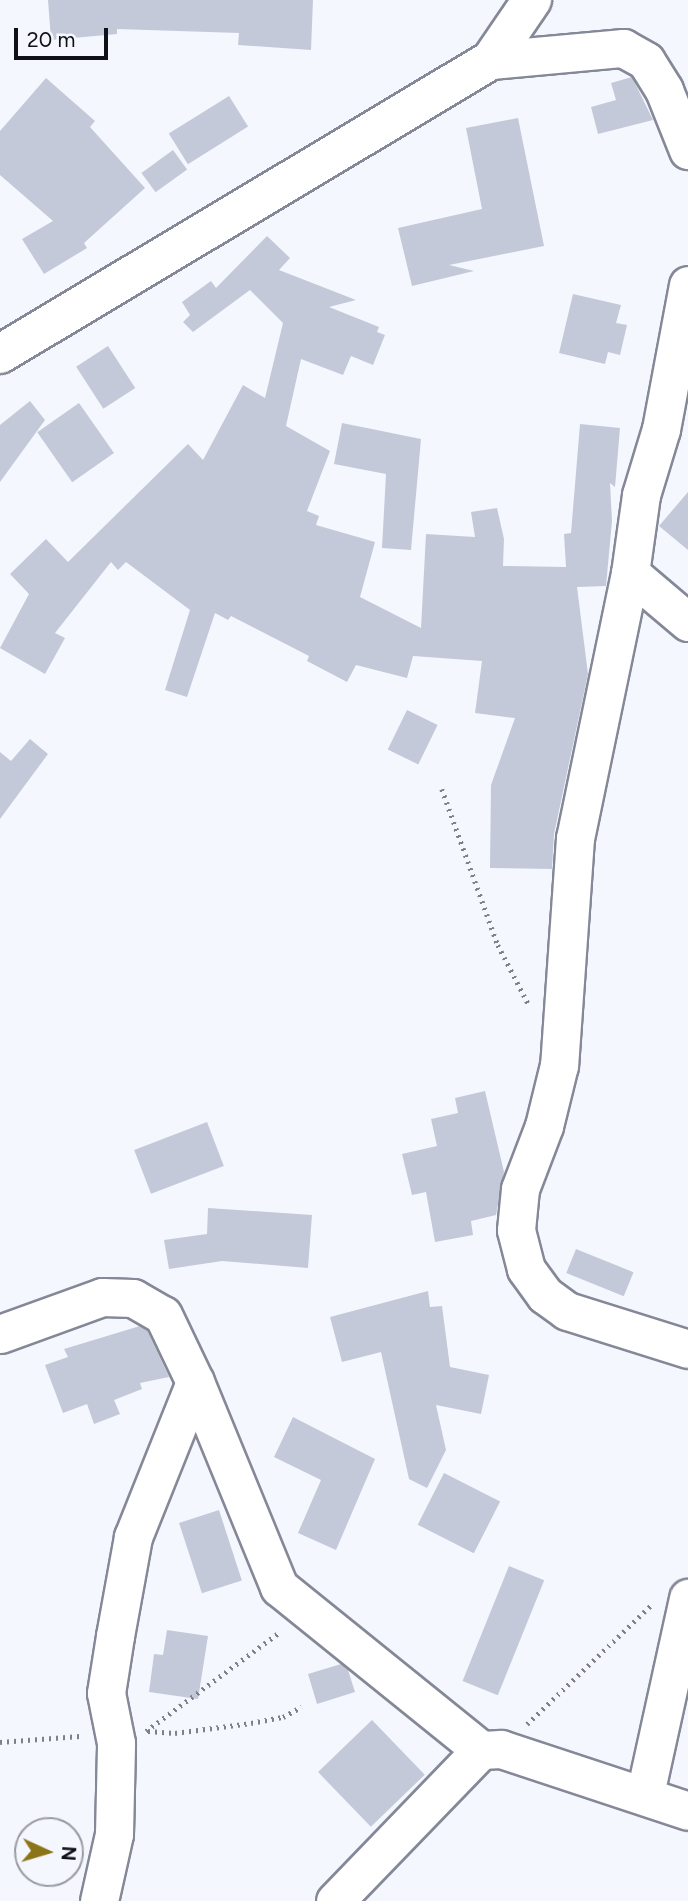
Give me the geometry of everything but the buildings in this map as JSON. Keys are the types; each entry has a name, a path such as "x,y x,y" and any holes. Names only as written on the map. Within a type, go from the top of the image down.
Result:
{"street":[{"path":"0,354 491,60 532,0"},
{"path":"491,60 623,48 646,61 664,90 688,150"},
{"path":"688,285 661,429 641,495 630,573 575,838 559,1065 544,1126 520,1189 516,1230 526,1269 545,1295 567,1311 688,1349"},
{"path":"630,573 688,622"},
{"path":"0,1334 102,1297 133,1298 163,1315 195,1382 279,1587 491,1750 645,1794 688,1811"},
{"path":"99,1901 114,1834 130,1732 106,1693 133,1537 195,1382"},
{"path":"645,1794 673,1599"},
{"path":"335,1901 491,1750"}],"path":[{"path":"442,789 498,945 530,1008"},
{"path":"491,1750 673,1599"},
{"path":"130,1732 310,1611"},
{"path":"0,1742 130,1732 174,1733 283,1717 301,1707"}]}
